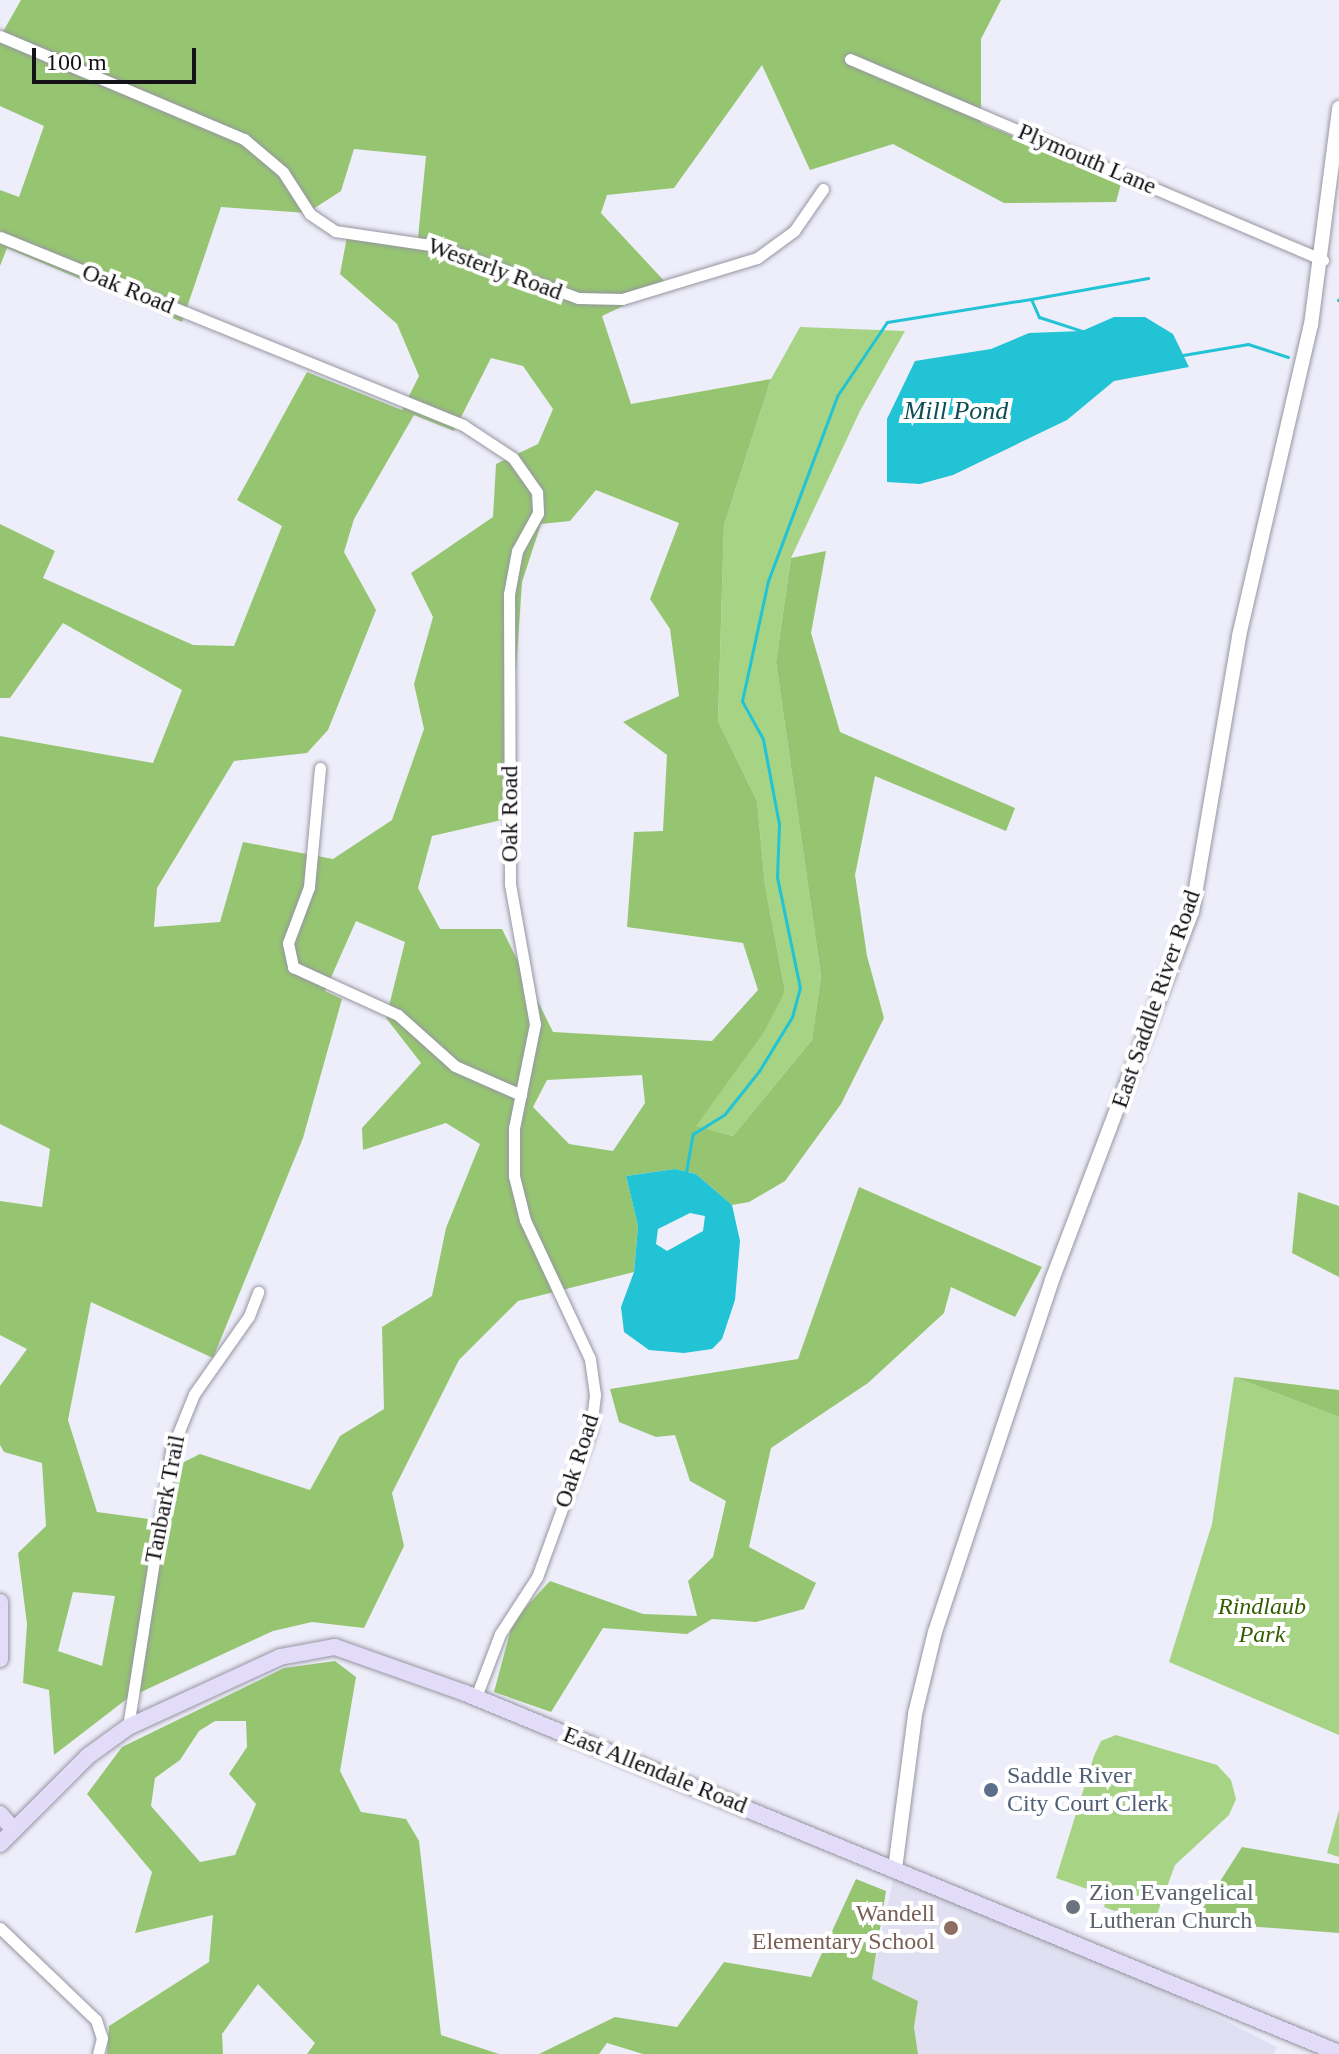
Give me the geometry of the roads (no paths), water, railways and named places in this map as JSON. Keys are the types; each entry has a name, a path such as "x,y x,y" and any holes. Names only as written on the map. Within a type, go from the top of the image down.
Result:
{"main road":[{"path":"0,1602 0,1659"},
{"name":"East Allendale Road","path":"0,1844 88,1756 128,1727 280,1657 317,1648 356,1651 476,1697 1339,2053"},
{"path":"0,1814 14,1830"}],"street":[{"name":"Westerly Road","path":"0,36 244,139 283,172 310,214 335,231 437,246 587,300 630,297 757,258 794,231 823,189"},
{"name":"Plymouth Lane","path":"850,59 1323,260"},
{"name":"East Saddle River Road","path":"895,1869 915,1714 935,1632 1052,1280 1192,912 1226,698 1323,260 1339,108"},
{"name":"Oak Road","path":"0,237 463,425 496,444 533,482 538,513 517,551 509,594 510,884 535,1024 512,1152 518,1197 590,1359 594,1412 537,1577 500,1634 476,1697"},
{"path":"320,768 312,873 287,951 293,967 398,1015 455,1066 521,1095"},
{"name":"Tanbark Trail","path":"128,1727 171,1451 194,1394 249,1316 258,1292"},
{"path":"0,1928 96,2020 102,2038 98,2054"}],"water":[{"name":"Mill Pond","path":"1114,317 1145,317 1173,334 1189,367 1114,381 1067,420 953,475 920,484 887,482 887,419 915,361 991,349 1029,333 1082,331"},
{"path":"675,1169 696,1174 732,1205 740,1241 735,1300 722,1339 712,1349 684,1353 649,1350 624,1332 621,1307 634,1272 638,1226 626,1176","holes":["690,1213 705,1216 703,1231 667,1251 656,1244 658,1229"]}],"waterway":[{"path":"1031,299 1148,278"},
{"path":"686,1172 693,1134 724,1115 759,1071 792,1017 800,988 777,877 779,824 763,739 742,701 768,581 837,396 887,322 1031,299 1039,317 1082,331"},
{"path":"1183,355 1248,344 1288,357"}],"place":[{"name":"Saddle River City Court Clerk","path":"991,1790"},
{"name":"Zion Evangelical Lutheran Church","path":"1073,1907"},
{"name":"Wandell Elementary School","path":"951,1928"}],"park label":[{"name":"Rindlaub Park","path":"1262,1621"}]}
